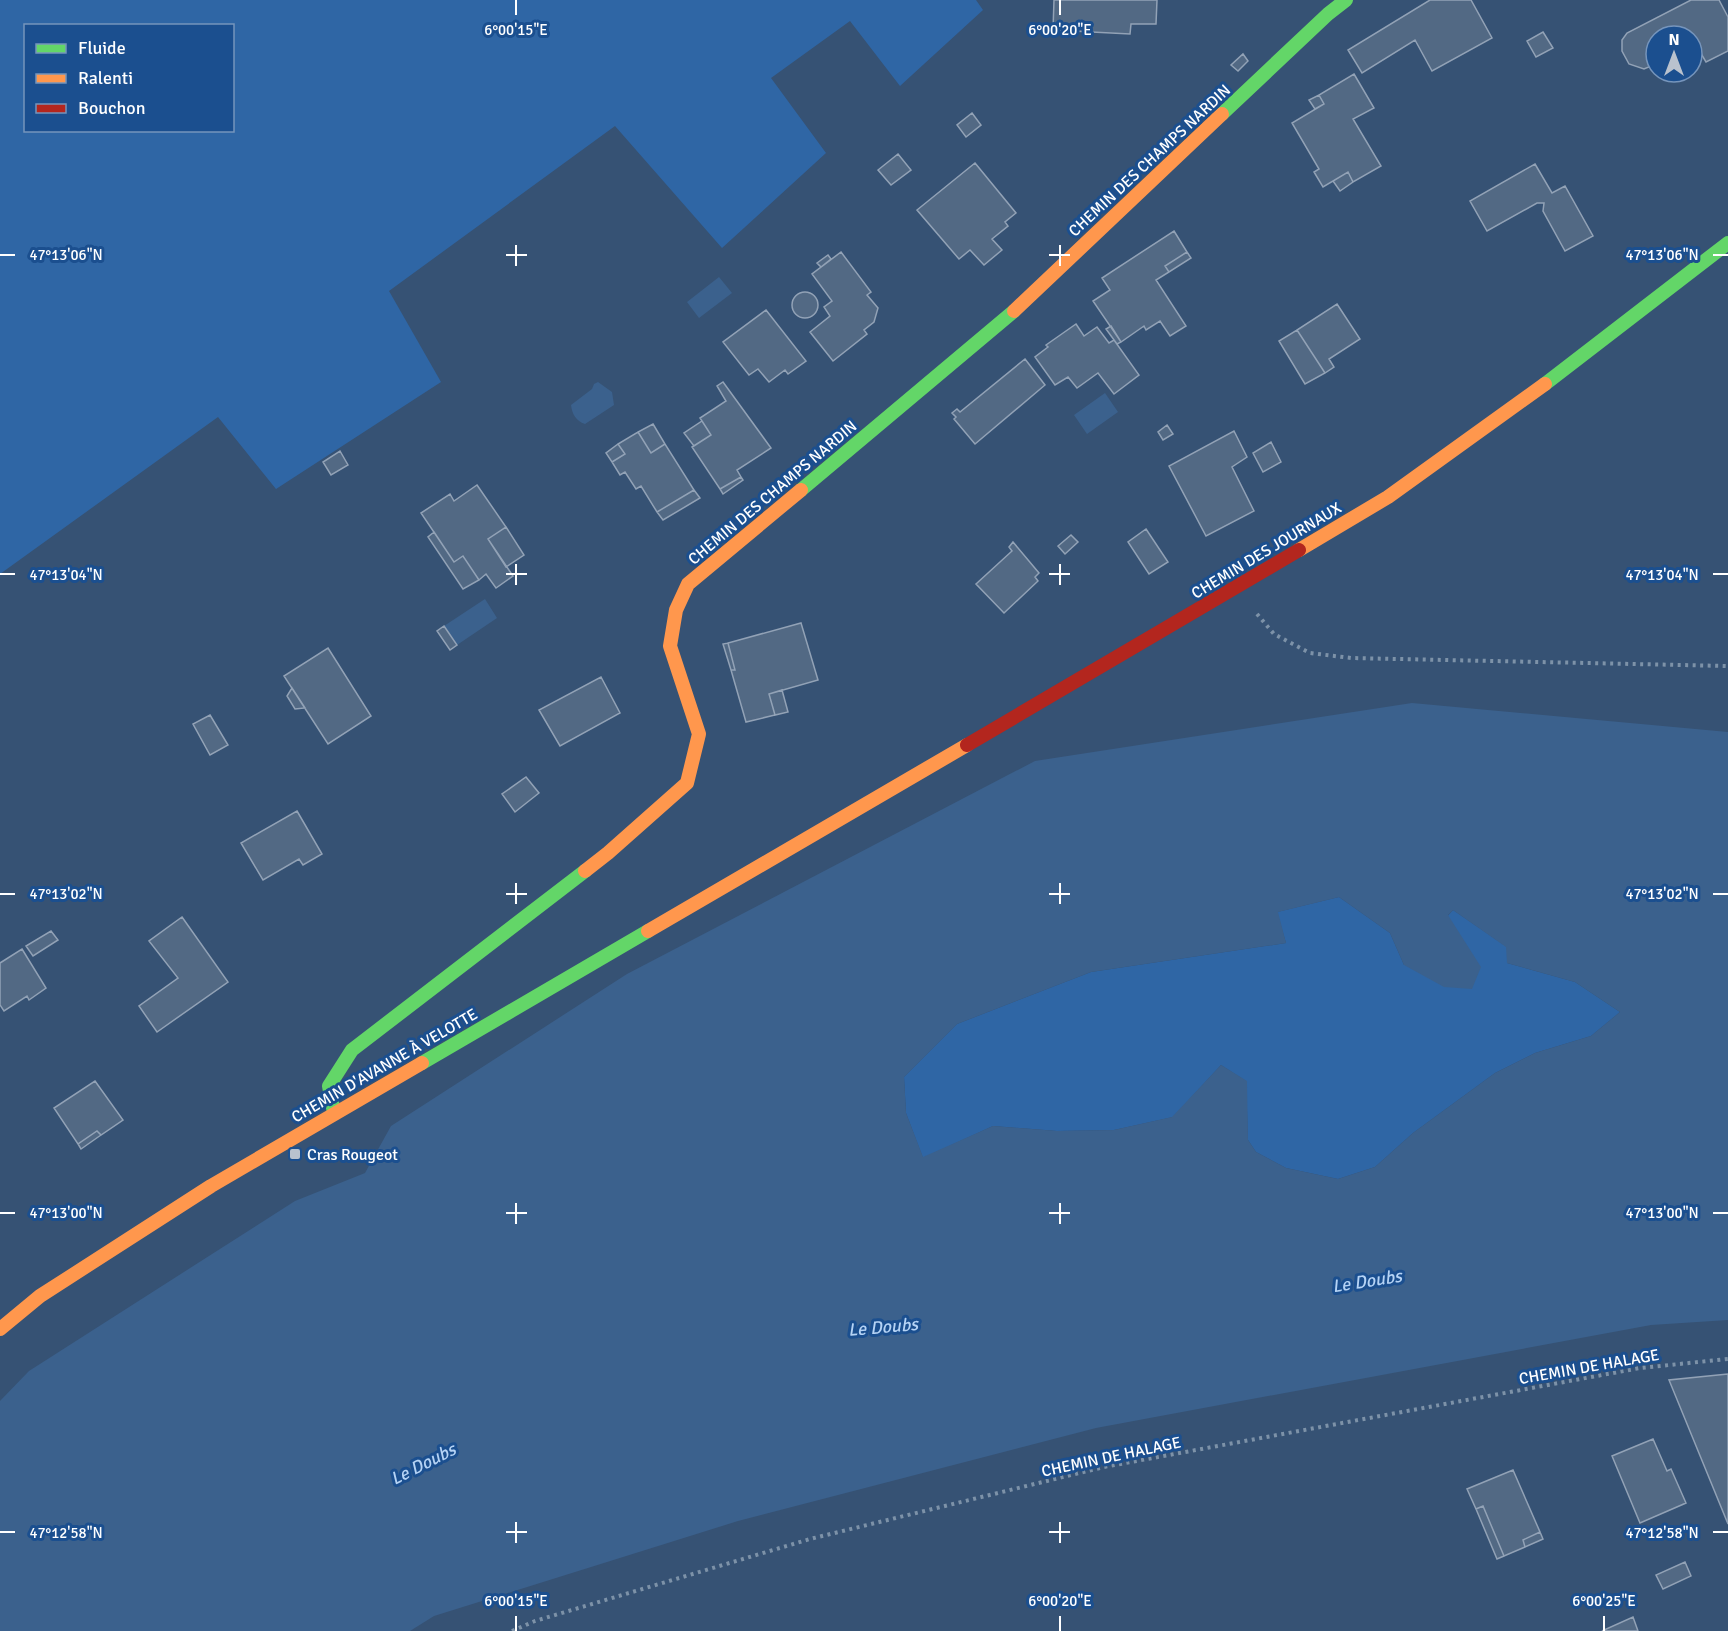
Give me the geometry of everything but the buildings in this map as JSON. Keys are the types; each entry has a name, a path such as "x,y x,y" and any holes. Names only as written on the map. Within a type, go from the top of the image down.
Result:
{"street":[{"name":"CHEMIN DES CHAMPS NARDIN","path":"334,1113 330,1086 352,1050 608,853 687,783 699,734 670,646 676,610 688,584 1000,324 1328,14 1346,0"},
{"name":"CHEMIN DES JOURNAUX","path":"794,844 1238,587 1388,497 1513,408 1728,243"},
{"name":"CHEMIN D'AVANNE À VELOTTE","path":"0,1329 40,1296 211,1186 794,844"}],"path":[{"path":"1254,610 1274,634 1310,653 1351,658 1728,666"},
{"name":"CHEMIN DE HALAGE","path":"512,1631 536,1621 810,1539 1104,1467 1640,1368 1728,1359"}],"shaded area":[{"path":"0,0 976,0 983,10 900,86 850,21 771,78 826,153 722,248 615,126 389,291 441,382 276,489 218,417 0,574"},
{"path":"1339,897 1390,933 1404,965 1453,910 1507,947 1507,963 1575,982 1620,1012 1591,1036 1535,1053 1495,1073 1413,1133 1375,1167 1338,1179 1286,1168 1256,1152 1248,1140 1246,1081 1221,1065 1173,1117 1114,1130 1057,1131 993,1126 923,1158 906,1113 904,1077 957,1024 1091,972 1286,943 1277,912"}],"water":[{"path":"719,277 732,293 699,318 687,302"},
{"path":"598,382 612,392 614,405 585,424 575,417 571,405"},
{"path":"1105,393 1118,412 1087,434 1074,415"},
{"path":"485,599 497,618 457,645 444,626"},
{"name":"Le Doubs","path":"1412,703 1728,732 1728,1320 1651,1325 1096,1428 738,1521 434,1616 410,1631 0,1631 0,1401 29,1371 295,1201 365,1173 391,1126 627,974 1035,761","holes":["1339,897 1390,933 1404,965 1444,987 1472,989 1481,967 1448,915 1453,910 1506,947 1507,963 1575,982 1620,1012 1591,1036 1535,1053 1495,1073 1413,1133 1375,1167 1338,1179 1286,1168 1256,1152 1248,1140 1247,1081 1221,1065 1172,1117 1114,1130 1057,1131 993,1126 923,1157 906,1113 904,1077 957,1024 1091,972 1286,943 1278,912"]}],"traffic: fast":[{"path":"1222,114 1328,14 1346,0"},
{"path":"1545,384 1728,243"},
{"path":"801,490 1014,311"},
{"path":"334,1113 329,1086 352,1050 585,871"},
{"path":"422,1063 648,931"}],"traffic: slow":[{"path":"1014,311 1222,114"},
{"path":"1299,550 1388,497 1545,384"},
{"path":"585,871 687,783 699,734 670,646 676,610 688,584 801,490"},
{"path":"648,931 967,745"},
{"path":"0,1329 40,1296 211,1186 422,1063"}],"traffic: jam":[{"path":"967,745 1299,550"}],"place":[{"name":"Cras Rougeot","path":"295,1154"}]}
